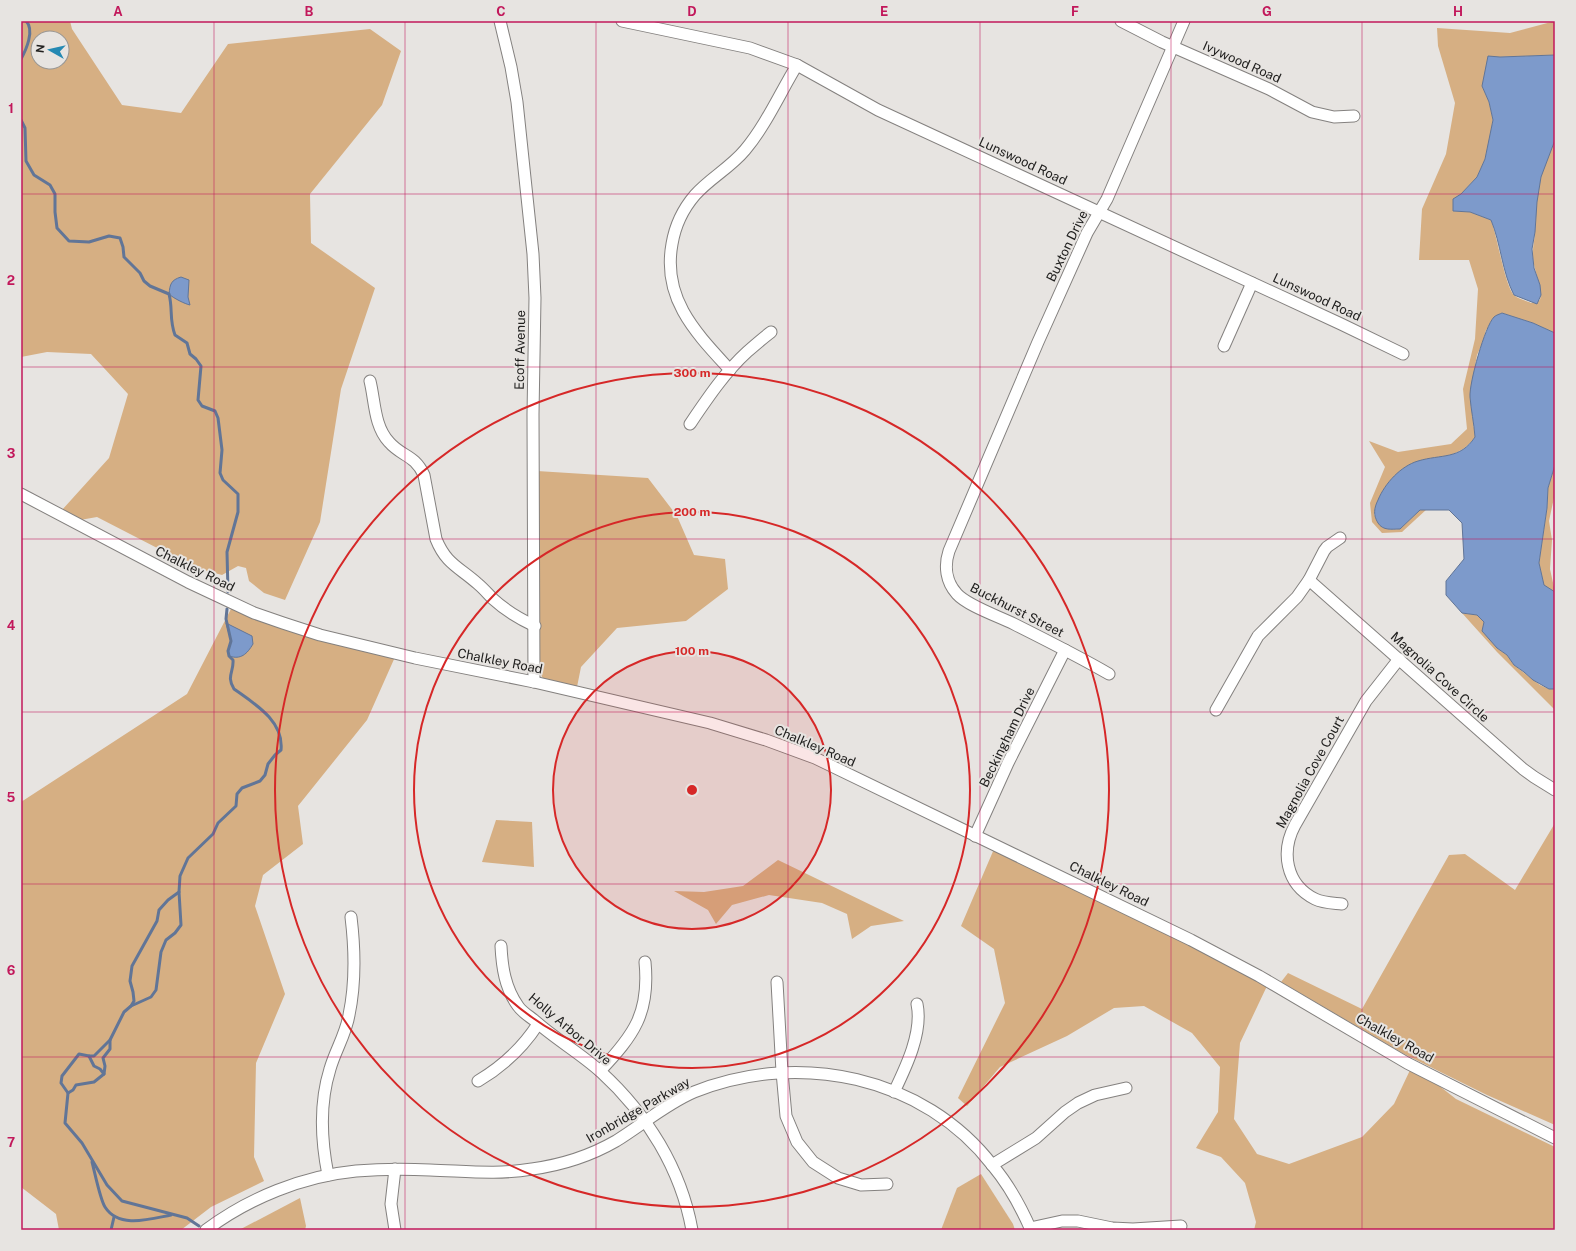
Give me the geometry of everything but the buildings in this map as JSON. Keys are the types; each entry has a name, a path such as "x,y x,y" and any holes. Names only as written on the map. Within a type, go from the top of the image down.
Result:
{"street":[{"name":"Ecoff Avenue","path":"500,21 511,67 517,102 533,254 535,298 533,414 535,626 534,682"},
{"name":"Lunswood Road","path":"622,21 750,48 797,65 878,110 1403,354"},
{"name":"Ivywood Road","path":"1121,21 1269,89 1312,112 1334,117 1354,116"},
{"name":"Buxton Drive","path":"988,459 1074,260 1110,192 1184,21"},
{"path":"730,370 699,337 680,307 671,281 671,253 673,238 678,223 694,196 734,161 752,141 797,65"},
{"path":"1224,346 1252,283"},
{"path":"690,424 730,370 747,352 771,332"},
{"path":"370,381 378,424 383,434 389,443 397,450 414,460 424,475 436,539 446,558 478,584 504,608 535,626"},
{"name":"Buckhurst Street","path":"988,459 946,560 947,577 952,587 964,600 1065,650 1109,674"},
{"name":"Chalkley Road","path":"21,494 188,582 254,613 328,637 415,658 534,682 710,723 766,740 815,758 1198,944 1259,976 1407,1063 1555,1138"},
{"path":"1216,710 1258,636 1289,606 1309,580 1324,551 1340,538"},
{"name":"Magnolia Cove Circle","path":"1309,580 1523,769 1555,790"},
{"name":"Beckingham Drive","path":"975,836 1008,763 1065,650"},
{"name":"Magnolia Cove Court","path":"1342,904 1323,902 1308,895 1301,889 1291,873 1288,864 1287,855 1289,840 1299,818 1366,701 1399,659"},
{"path":"328,1175 322,1133 322,1111 330,1070 345,1031 349,1016 353,989 354,946 350,917"},
{"name":"Holly Arbor Drive","path":"501,946 502,966 510,992 519,1007 538,1024 581,1055 600,1071 631,1103 665,1152 684,1195 692,1230"},
{"path":"600,1071 624,1043 643,1011 647,980 645,962"},
{"path":"777,982 782,1072 786,1116 790,1130 803,1151 824,1170 838,1178 861,1185 887,1184"},
{"path":"894,1092 904,1071 913,1046 918,1022 917,1004"},
{"path":"478,1081 508,1061 530,1037 538,1024"},
{"name":"Ironbridge Parkway","path":"206,1230 230,1214 254,1201 291,1186 328,1175 356,1171 395,1169 480,1173 506,1172 531,1170 555,1165 594,1152 615,1142 644,1121 693,1093 716,1084 739,1078 782,1072 836,1075 856,1078 916,1102 952,1125 966,1137 992,1165 1018,1204 1030,1229"},
{"path":"992,1165 1036,1138 1065,1112 1078,1103 1095,1095 1126,1088"},
{"path":"395,1169 391,1204 395,1230"},
{"path":"1030,1229 1062,1221 1078,1221 1112,1228 1133,1230 1181,1226"}],"shaded area":[{"path":"21,21 70,21 72,29 122,105 181,113 228,44 370,29 401,51 382,105 310,194 311,243 375,288 341,389 320,522 285,600 264,593 249,581 246,568 238,566 222,575 196,568 97,517 80,520 62,510 109,458 128,394 91,354 47,352 21,357"},
{"path":"1555,21 1555,55 1500,57 1482,86 1489,102 1493,120 1489,142 1485,159 1477,177 1461,194 1453,211 1470,212 1491,220 1507,282 1514,295 1531,303 1540,300 1541,295 1533,254 1536,203 1542,171 1555,140 1555,333 1533,323 1502,313 1486,330 1483,342 1477,355 1470,395 1475,437 1463,449 1450,455 1419,461 1374,514 1378,523 1384,528 1400,529 1420,510 1427,509 1402,532 1382,533 1372,522 1370,503 1385,467 1369,441 1398,452 1451,444 1467,429 1463,389 1475,339 1478,289 1469,260 1419,260 1422,209 1446,154 1455,103 1438,46 1437,28 1510,33"},
{"path":"1555,465 1555,493 1549,521 1552,540 1550,569 1555,592 1544,586 1539,563 1547,508 1548,488"},
{"path":"537,471 648,478 677,516 694,555 725,559 728,589 686,621 617,628 581,667 577,687 547,681 542,677 539,668"},
{"path":"232,607 395,657 367,720 298,806 303,844 263,875 255,906 285,994 256,1063 254,1157 264,1181 211,1207 181,1230 59,1230 56,1214 21,1187 21,802 187,694"},
{"path":"1462,613 1477,615 1485,622 1497,648 1507,655 1514,665 1540,685 1549,689 1555,689 1555,710 1497,652"},
{"path":"496,820 532,822 534,867 482,862"},
{"path":"1555,823 1555,1125 1487,1095 1404,1054 1281,982 1288,973 1362,1009 1449,855 1465,854 1515,890"},
{"path":"994,849 1199,949 1267,986 1240,1043 1234,1119 1257,1154 1289,1164 1362,1137 1394,1104 1411,1068 1433,1081 1456,1099 1555,1147 1555,1230 1254,1230 1256,1222 1245,1183 1221,1157 1196,1148 1218,1112 1220,1067 1192,1033 1144,1006 1114,1008 1067,1036 1000,1067 967,1106 958,1098 1005,1003 994,949 961,926"},
{"path":"778,860 904,921 871,926 852,939 847,914 822,903 769,895 732,905 716,924 708,910 674,891 704,892 743,886"},
{"path":"981,1174 1013,1224 1015,1230 941,1230 957,1188"},
{"path":"300,1198 306,1226 305,1230 239,1230"}],"water":[{"path":"1555,55 1555,140 1541,177 1532,249 1534,268 1540,285 1541,295 1537,304 1514,295 1507,277 1491,220 1470,212 1453,211 1453,199 1461,194 1477,177 1485,159 1493,120 1489,102 1482,86 1488,56"},
{"path":"181,277 189,280 188,297 190,305 179,301 169,294 172,283"},
{"path":"1502,313 1533,323 1555,333 1555,465 1548,488 1547,508 1539,563 1544,585 1555,592 1555,689 1549,689 1533,680 1514,665 1507,655 1497,648 1482,631 1484,622 1477,615 1462,613 1446,595 1446,581 1464,559 1462,523 1449,510 1420,510 1400,529 1388,529 1380,526 1376,520 1375,514 1376,506 1385,487 1400,471 1418,461 1456,453 1469,444 1475,437 1470,397 1472,380 1478,355 1490,322 1494,317"},
{"path":"226,623 252,636 253,644 248,651 240,657 229,656 228,651 231,641"}],"waterway":[{"path":"21,59 30,35 29,25 26,21"},
{"path":"21,120 25,128 26,161 34,175 50,185 55,194 57,228 69,241 89,242 109,236 120,238 124,257 140,273 144,281 150,286 169,294 172,324 175,335 187,343 190,354 201,366 198,400 202,406 215,411 218,418 222,450 220,473 223,480 238,494 238,512 227,552 228,592"},
{"path":"199,1226 187,1218 122,1201 107,1185 82,1143 65,1123 68,1093 61,1083 62,1076 79,1054 94,1056 110,1040 124,1012 134,1001 130,981 132,966 157,921 159,910 168,900 179,892 180,876 188,858 213,834 218,823 236,806 237,794 242,788 260,781 265,775 268,764 281,750 281,740 278,730 273,722 259,707 234,689 232,685 230,677 233,660 229,656 228,651 231,641 226,619 227,609"},
{"path":"131,1006 151,997 156,990 161,952 166,940 175,933 181,925 179,892"},
{"path":"68,1093 73,1090 76,1085 94,1082 104,1074 105,1066 103,1058 110,1049 110,1040"},
{"path":"89,1056 94,1066 100,1069 104,1074"},
{"path":"92,1162 103,1203 111,1214 118,1218 135,1221 171,1215"},
{"path":"111,1230 114,1217"}]}
